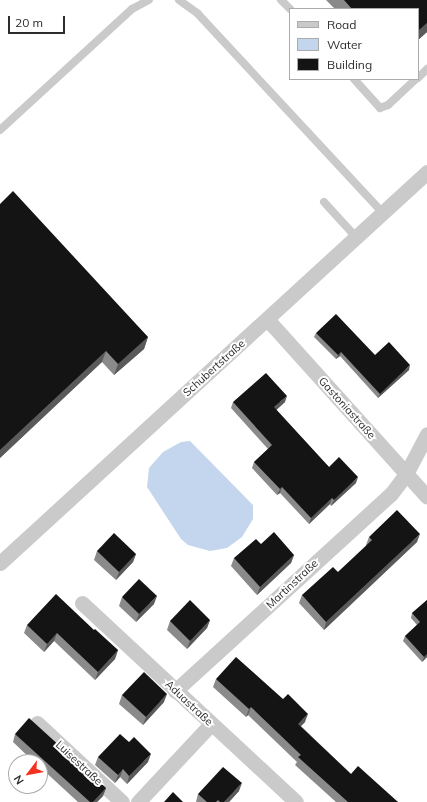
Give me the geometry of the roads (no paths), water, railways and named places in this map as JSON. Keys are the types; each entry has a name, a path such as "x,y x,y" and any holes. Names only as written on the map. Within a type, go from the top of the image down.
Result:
{"street":[{"name":"Schubertstraße","path":"0,563 427,172"},
{"name":"Gastoniastraße","path":"267,319 427,497"},
{"name":"Martinstraße","path":"175,691 391,494 406,474 427,434"},
{"name":"Aduastraße","path":"82,603 296,802"},
{"name":"Luisestraße","path":"37,723 122,802"},
{"path":"138,802 211,724"}],"lane":[{"path":"0,130 132,9 149,0"},
{"path":"179,0 198,14 383,212"},
{"path":"281,0 289,8"},
{"path":"419,76 427,69"},
{"path":"355,80 380,108 388,105 415,80"},
{"path":"324,202 356,237"}],"water":[{"path":"190,441 253,505 253,519 242,537 227,548 210,551 188,545 181,539 147,487 149,468 163,452 181,442"}]}
